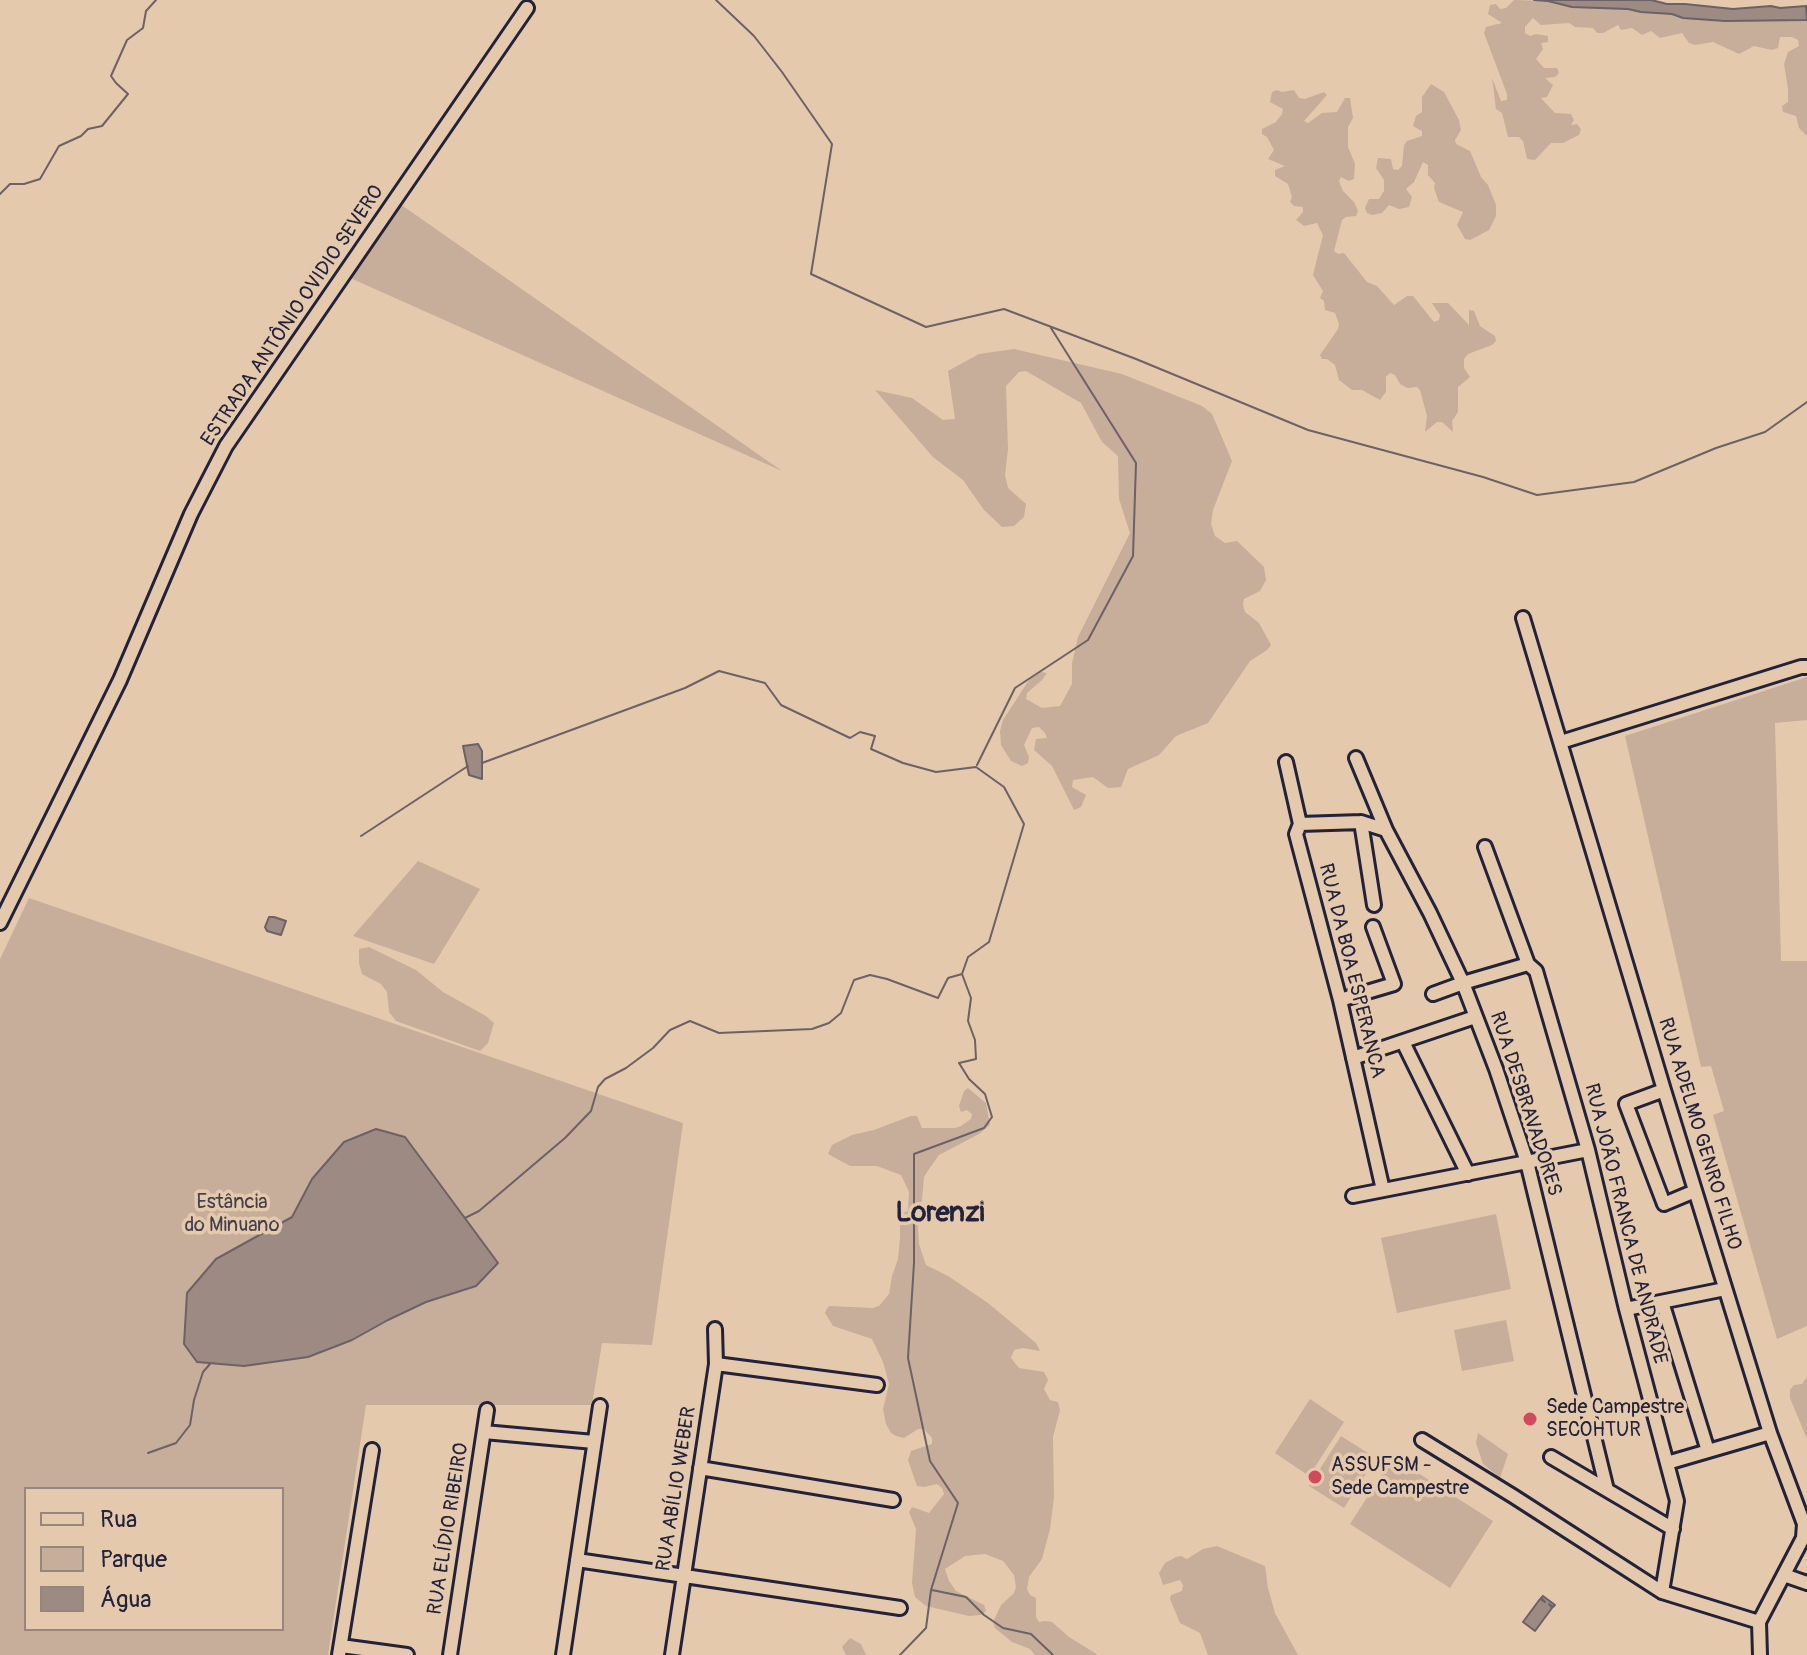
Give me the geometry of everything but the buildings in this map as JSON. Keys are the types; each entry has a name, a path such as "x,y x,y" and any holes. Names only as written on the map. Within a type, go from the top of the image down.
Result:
{"street":[{"name":"ESTRADA ANTÔNIO OVIDIO SEVERO","path":"0,923 120,680 191,514 226,446 527,8"},
{"name":"RUA ADELMO GENRO FILHO","path":"1523,618 1725,1289 1770,1433 1804,1524 1803,1538 1759,1622 1760,1655"},
{"path":"1561,742 1807,667"},
{"name":"RUA DESBRAVADORES","path":"1356,758 1386,830 1463,983 1496,1069 1527,1162 1607,1490"},
{"name":"RUA DA BOA ESPERANCA","path":"1286,762 1300,824 1296,834 1340,1000 1383,1190"},
{"path":"1361,822 1374,905"},
{"path":"1300,824 1361,822 1386,830"},
{"name":"RUA JOÃO FRANCA DE ANDRADE","path":"1485,847 1528,964 1536,971 1588,1150 1677,1501 1662,1592"},
{"path":"1340,1000 1394,984 1373,927"},
{"path":"1433,994 1528,964"},
{"path":"1353,1058 1475,1017"},
{"path":"1403,1042 1468,1174"},
{"path":"1664,1090 1626,1104 1664,1204 1695,1191"},
{"path":"1353,1196 1588,1150"},
{"path":"1626,1309 1725,1289"},
{"path":"1662,1302 1708,1451"},
{"name":"RUA ABÍLIO WEBER","path":"672,1655 716,1364 715,1329"},
{"path":"716,1364 877,1385"},
{"path":"563,1655 600,1406"},
{"name":"RUA ELÍDIO RIBEIRO","path":"450,1655 487,1410"},
{"path":"484,1432 594,1442"},
{"path":"1667,1463 1770,1433"},
{"path":"1422,1440 1662,1592 1759,1622"},
{"path":"372,1450 340,1650 407,1655"},
{"path":"1551,1457 1673,1529"},
{"path":"700,1468 893,1500"},
{"path":"577,1560 900,1608"},
{"path":"1784,1575 1807,1583"}],"green space":[{"path":"1514,0 1725,21 1807,20 1807,136 1799,128 1796,116 1783,112 1782,106 1788,102 1784,64 1788,52 1799,46 1798,40 1792,37 1780,37 1778,48 1772,50 1754,46 1739,54 1713,42 1689,43 1682,33 1660,38 1651,31 1642,35 1632,28 1621,30 1618,25 1597,33 1593,28 1575,27 1569,23 1541,25 1533,18 1525,27 1525,33 1548,36 1548,42 1541,43 1543,49 1536,59 1544,68 1557,68 1559,73 1555,77 1545,78 1553,85 1547,97 1541,98 1555,113 1571,114 1574,120 1571,125 1577,124 1581,129 1579,135 1563,143 1551,143 1535,160 1527,159 1523,141 1519,137 1508,137 1502,113 1496,109 1492,78 1501,101 1507,100 1507,94 1484,33 1486,27 1502,23 1488,14 1490,5 1506,8"},
{"path":"1431,84 1444,92 1459,120 1461,130 1456,144 1470,151 1496,205 1496,216 1489,230 1470,240 1465,239 1457,225 1463,212 1439,202 1435,183 1428,175 1428,165 1423,162 1414,182 1406,189 1412,197 1409,207 1399,209 1389,205 1382,213 1372,215 1365,208 1369,199 1379,199 1384,191 1384,180 1376,168 1378,158 1391,159 1393,169 1398,170 1402,166 1404,145 1422,136 1422,131 1413,126 1416,116 1422,112 1422,97"},
{"path":"1294,90 1299,98 1305,99 1324,92 1327,95 1304,121 1308,123 1322,113 1337,112 1345,98 1350,98 1353,118 1348,127 1348,147 1355,164 1354,179 1349,181 1341,177 1339,181 1358,211 1356,216 1342,220 1334,251 1344,253 1367,282 1377,286 1394,305 1407,296 1413,296 1434,322 1439,320 1440,315 1432,303 1448,303 1469,325 1469,310 1474,311 1480,326 1495,336 1496,341 1492,345 1468,354 1464,359 1464,368 1470,377 1458,387 1458,412 1452,421 1453,432 1442,422 1437,422 1425,432 1427,416 1417,387 1407,388 1390,373 1386,377 1386,392 1380,400 1362,390 1352,390 1339,380 1335,365 1322,359 1320,355 1339,324 1335,313 1325,310 1324,301 1320,298 1323,291 1313,275 1323,235 1317,223 1304,226 1296,220 1303,207 1290,202 1292,197 1288,184 1275,176 1275,170 1285,166 1268,159 1274,150 1262,134 1262,129 1276,122 1282,114 1283,109 1270,102 1272,92"},
{"path":"400,204 782,471 348,277"},
{"path":"1014,349 1122,374 1202,406 1212,414 1232,461 1213,510 1211,524 1215,536 1225,543 1237,541 1264,567 1266,580 1260,591 1244,599 1243,605 1245,612 1259,623 1271,645 1250,661 1208,723 1176,736 1159,755 1128,769 1121,787 1108,788 1093,777 1073,780 1072,787 1086,795 1081,807 1074,810 1052,766 1034,750 1036,739 1047,738 1045,733 1039,727 1032,728 1024,745 1028,763 1022,766 1011,761 1001,745 1000,731 1003,720 1029,680 1041,672 1047,673 1027,693 1026,699 1042,708 1060,706 1072,684 1072,663 1078,637 1130,533 1119,499 1118,456 1102,442 1081,403 1026,371 1019,372 1006,386 1008,449 1005,475 1008,488 1026,504 1024,517 1014,526 1002,527 984,510 963,480 933,457 875,390 912,398 943,420 955,419 948,371 979,354"},
{"path":"1807,677 1807,720 1775,723 1781,961 1807,961 1807,1326 1777,1339 1713,1115 1724,1111 1711,1066 1701,1067 1625,736"},
{"path":"418,861 480,889 434,964 353,936"},
{"name":"Estância do Minuano","path":"29,898 683,1123 652,1345 602,1343 592,1405 366,1405 328,1655 0,1655 0,959"},
{"path":"369,947 416,970 443,992 486,1016 494,1023 488,1043 480,1051 396,1021 389,1012 387,992 381,984 362,974 359,949"},
{"path":"968,1088 986,1103 990,1125 939,1155 924,1177 917,1217 919,1244 926,1265 988,1303 1036,1343 1040,1351 1014,1350 1011,1358 1019,1368 1044,1372 1048,1380 1044,1389 1050,1400 1058,1402 1060,1410 1053,1437 1054,1497 1050,1529 1042,1559 1029,1577 1027,1589 1036,1598 1039,1622 1052,1622 1098,1655 1035,1655 995,1628 993,1622 1001,1605 1016,1587 1014,1575 1003,1561 985,1554 965,1556 945,1569 956,1591 984,1605 986,1611 981,1615 969,1616 926,1606 915,1597 912,1583 916,1529 909,1512 912,1507 929,1513 944,1494 937,1484 917,1486 908,1460 911,1451 932,1444 932,1438 924,1429 918,1429 904,1438 891,1433 883,1409 889,1384 872,1339 833,1326 825,1313 829,1306 873,1308 879,1306 889,1294 898,1259 900,1219 902,1213 908,1211 909,1192 901,1175 877,1166 850,1166 828,1154 832,1145 852,1135 911,1116 917,1116 922,1128 961,1126 971,1119 972,1114 967,1110 961,1112 959,1106"},
{"path":"1496,1214 1511,1289 1397,1313 1381,1238"},
{"path":"1506,1320 1514,1361 1462,1371 1454,1330"},
{"path":"1807,1377 1807,1439 1790,1398 1790,1390 1794,1385 1802,1384"},
{"path":"1310,1399 1344,1422 1309,1476 1275,1453"},
{"path":"1478,1433 1508,1454 1500,1478 1483,1464 1476,1443"},
{"path":"1341,1436 1376,1458 1344,1508 1309,1486"},
{"path":"1393,1457 1493,1521 1450,1588 1350,1524"},
{"path":"1217,1546 1265,1566 1275,1613 1298,1655 1208,1655 1200,1633 1180,1623 1170,1599 1171,1595 1182,1591 1183,1585 1180,1580 1163,1585 1159,1573 1165,1563 1176,1557 1187,1559 1203,1549"},
{"path":"850,1638 861,1644 866,1655 846,1655 842,1647"}],"water":[{"path":"1534,0 1651,0 1733,9 1806,6 1807,20 1683,18 1672,14 1572,7"},
{"path":"478,744 482,751 482,779 469,775 463,746"},
{"path":"269,917 286,921 281,935 267,931 265,927"},
{"path":"376,1129 405,1137 498,1263 476,1286 426,1302 352,1340 308,1357 244,1366 197,1362 184,1344 187,1293 216,1259 292,1217 312,1179 344,1142"},
{"path":"1543,1596 1555,1605 1549,1604 1552,1608 1535,1631 1523,1622 1540,1599 1545,1602 1541,1598"}],"waterway":[{"path":"0,194 10,184 40,179 59,146 81,136 88,129 102,126 128,94 111,76 127,40 143,28 146,11 156,0"},
{"path":"716,0 754,36 832,144 811,274 926,327 1004,309 1308,430 1483,477 1537,495 1634,482 1716,448 1765,432 1807,402"},
{"path":"977,765 1015,688 1088,640 1133,556 1136,463 1051,328"},
{"path":"482,763 685,688 719,671 765,683 781,705 850,738 860,732 875,736 871,749 903,763 936,772 976,767 1004,787 1024,824 989,942 968,957 962,974 971,998 968,1021 975,1040 976,1059 959,1063 969,1079 985,1094 992,1117 984,1128 914,1154 914,1263 908,1358 930,1461 958,1503 931,1590 926,1628 900,1655"},
{"path":"361,836 468,766"},
{"path":"465,1218 479,1211 565,1138 591,1111 598,1087 605,1079 653,1048 670,1030 690,1021 719,1033 812,1029 829,1023 841,1013 854,980 870,975 938,998 948,978 962,974"},
{"path":"148,1453 176,1443 190,1425 203,1372 210,1364"},
{"path":"932,1590 966,1597 1003,1628 1031,1634 1053,1655"}],"place":[{"name":"Sede Campestre SECOHTUR","path":"1530,1419"},
{"name":"ASSUFSM - Sede Campestre","path":"1315,1477"}],"district":[{"name":"Lorenzi","path":"940,1214"}]}
